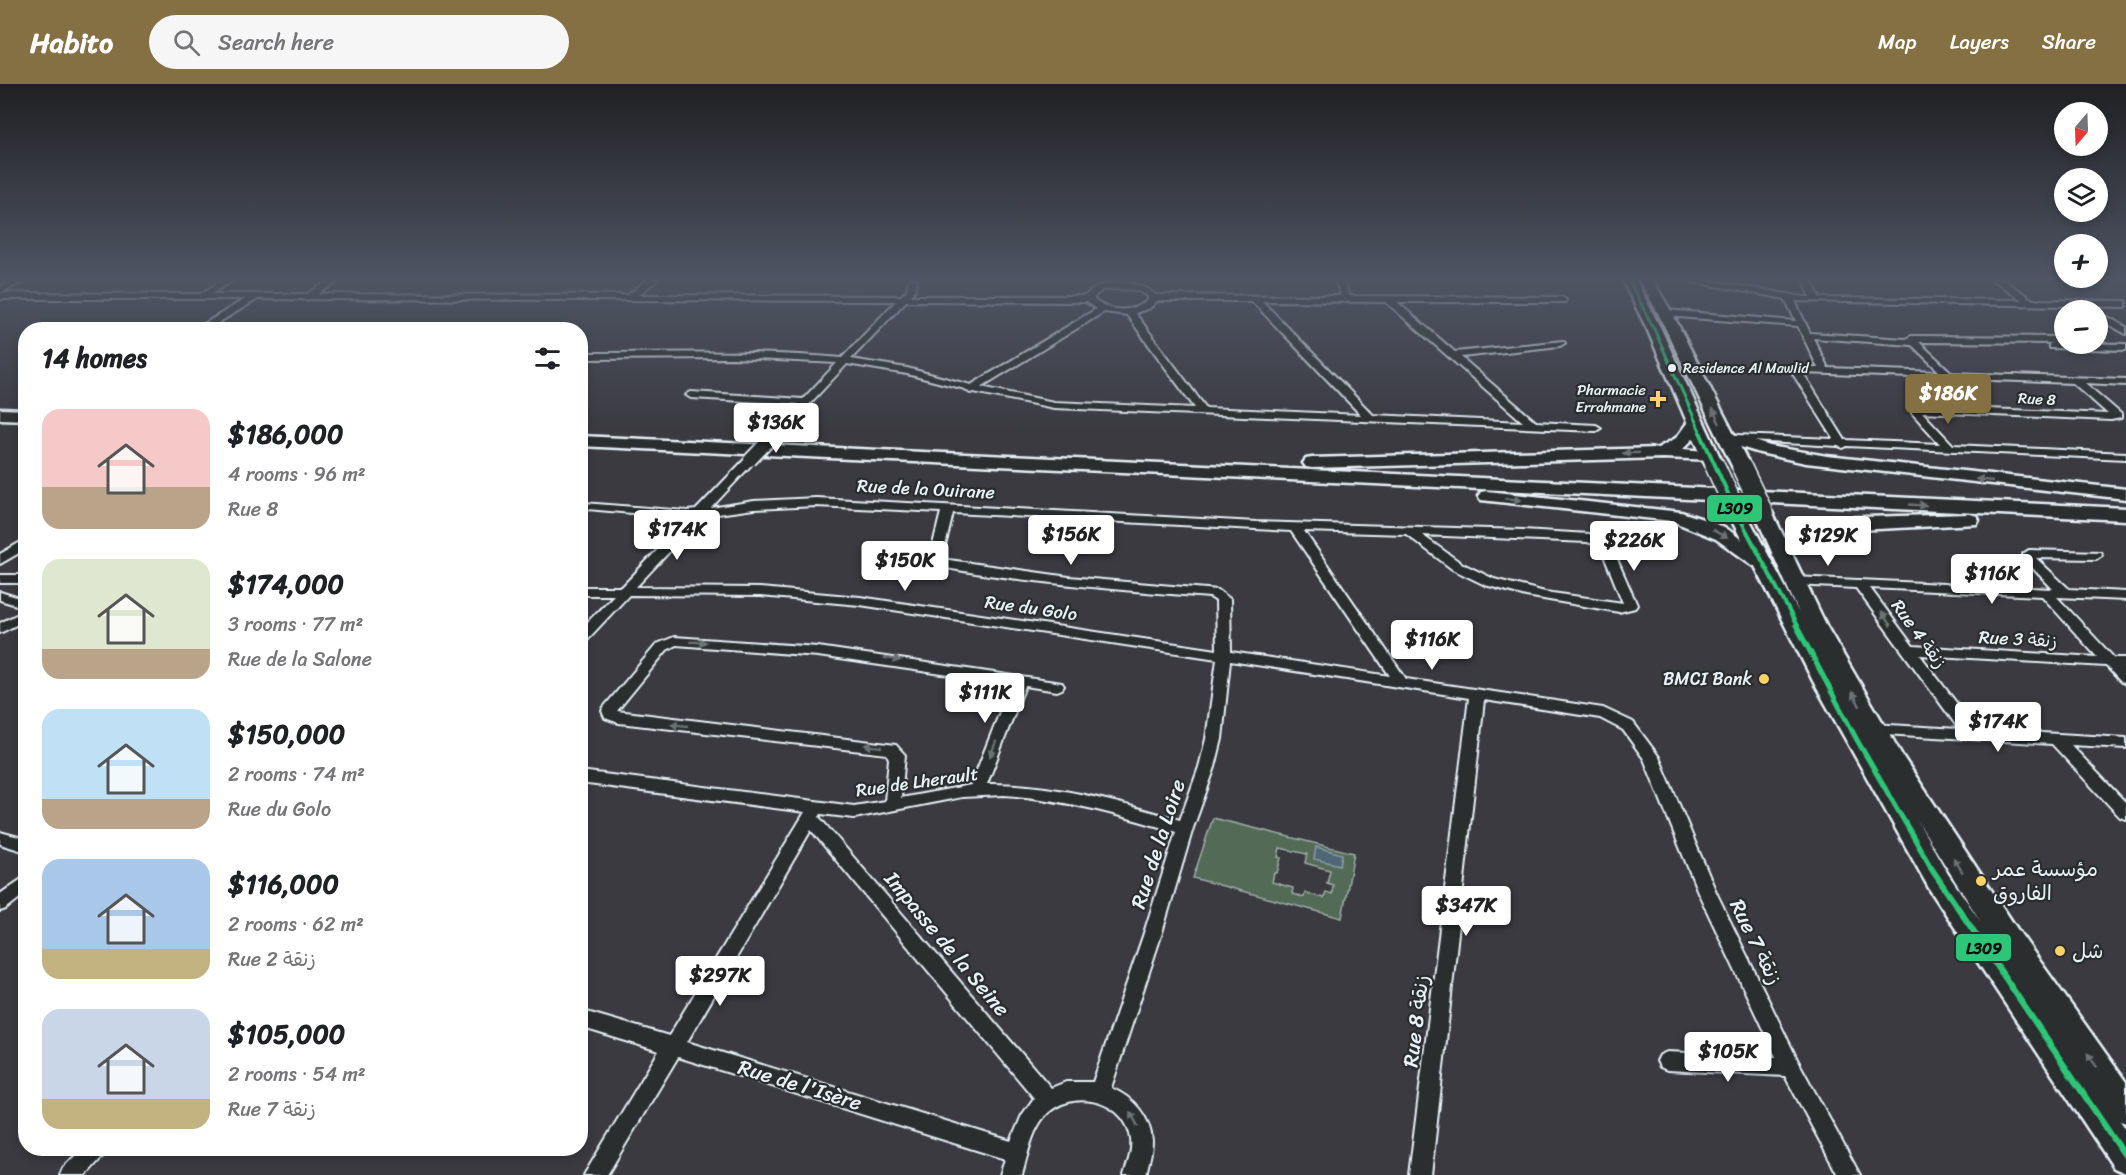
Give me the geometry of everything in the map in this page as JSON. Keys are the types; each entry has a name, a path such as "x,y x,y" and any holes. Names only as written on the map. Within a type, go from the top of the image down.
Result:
{"main road":[{"path":"1654,330 1735,509 1772,558 1794,581 1823,641 1872,729 1969,884 2126,1108"},
{"path":"1673,330 1763,512 1772,558 1852,731 1940,882 2126,1157"},
{"path":"0,402 18,403"},
{"path":"0,414 18,415"},
{"path":"1660,453 1684,442 1696,422"},
{"path":"588,429 2126,501"},
{"path":"1727,437 1765,451 1802,458 1971,479 2126,494"},
{"path":"588,441 2126,513"},
{"path":"1306,463 1660,453 1712,461"},
{"path":"1267,473 1674,516 1705,526 1772,558"},
{"path":"1772,558 1798,532 1809,527 1830,524 1982,519 2126,521"}],"street":[{"path":"588,631 875,330"},
{"path":"970,390 1069,330"},
{"path":"1144,330 1203,411"},
{"path":"1285,330 1370,418"},
{"path":"1425,330 1532,424"},
{"path":"1805,330 1824,370"},
{"path":"1808,335 1912,342 1948,374"},
{"path":"1912,342 1912,339 2054,340"},
{"path":"1931,339 1963,344 2126,347"},
{"path":"2108,340 2126,340"},
{"path":"1455,355 1560,343"},
{"path":"588,356 767,356 846,362 910,372 1006,399 1054,405 1596,428"},
{"path":"1843,445 1798,372 1804,369 2126,382"},
{"name":"Rue 8","path":"1950,448 1917,413 1917,409 2116,417 2116,412 2075,380"},
{"path":"691,395 807,402"},
{"path":"1727,437 1843,445 2126,456"},
{"name":"Rue de la Ouirane","path":"588,505 675,514 700,514 754,505 804,502 1295,527 1408,530 1523,534 1597,539 1605,544 1630,605 1619,608 1491,583 1470,574 1408,530"},
{"path":"890,547 911,557 935,561 948,508"},
{"path":"1295,527 1402,683"},
{"path":"0,560 18,548"},
{"path":"2065,593 2030,559 2029,554 2096,555"},
{"name":"Rue de la Loire","path":"935,561 1100,585 1213,593 1221,596 1224,603 1224,655 1214,739 1208,767 1185,828 1152,936 1099,1093"},
{"path":"0,579 18,579"},
{"path":"1794,581 2126,596"},
{"name":"Rue 4 زنقة","path":"1860,584 1971,734"},
{"name":"Rue du Golo","path":"588,591 760,592 860,601 1582,709 1603,713 1628,726"},
{"path":"2045,592 2126,679"},
{"path":"0,596 18,602"},
{"path":"0,629 18,619"},
{"path":"892,806 897,755 886,748 619,718 610,714 609,711 662,646 674,641 804,648 1057,686"},
{"name":"Rue 3 زنقة","path":"1909,650 2126,663"},
{"path":"977,790 1020,680"},
{"name":"Rue 8 زنقة","path":"1420,1175 1477,694"},
{"name":"Rue 7 زنقة","path":"1628,726 1651,757 1707,892 1791,1067 1849,1175"},
{"path":"1872,729 2126,743"},
{"path":"2057,740 2126,813"},
{"name":"Rue de Lherault","path":"588,778 813,813 854,812 977,790 1063,795 1185,828"},
{"path":"595,1175 813,813"},
{"name":"Impasse de la Seine","path":"813,813 1048,1099"},
{"path":"0,838 18,844"},
{"path":"0,904 18,890"},
{"name":"Rue de l'Isère","path":"588,1020 1018,1153"},
{"path":"1667,1061 1791,1067"},
{"path":"1011,1175 1032,1116 1048,1099 1068,1090 1099,1093 1122,1103 1135,1118 1142,1142 1135,1175"},
{"path":"71,1175 89,1156"}],"green space":[{"path":"1213,818 1354,853 1342,918 1193,878","holes":["1280,848 1307,854 1305,863 1330,870 1327,883 1333,885 1332,894 1326,892 1324,898 1305,893 1304,897 1292,894 1293,888 1272,882 1281,858 1278,857"]}],"water":[{"path":"1316,847 1342,854 1340,865 1314,859"}],"transit line":[{"name":"L309","path":"1654,330 1735,509 1857,740 1939,882 2126,1157"}],"place":[{"name":"Residence Al Mawlid","path":"1672,368"},
{"name":"Pharmacie Errahmane","path":"1658,399"},
{"name":"BMCI Bank","path":"1764,679"},
{"name":"مؤسسة عمر الفاروق","path":"1981,881"},
{"name":"شل","path":"2060,951"}]}
